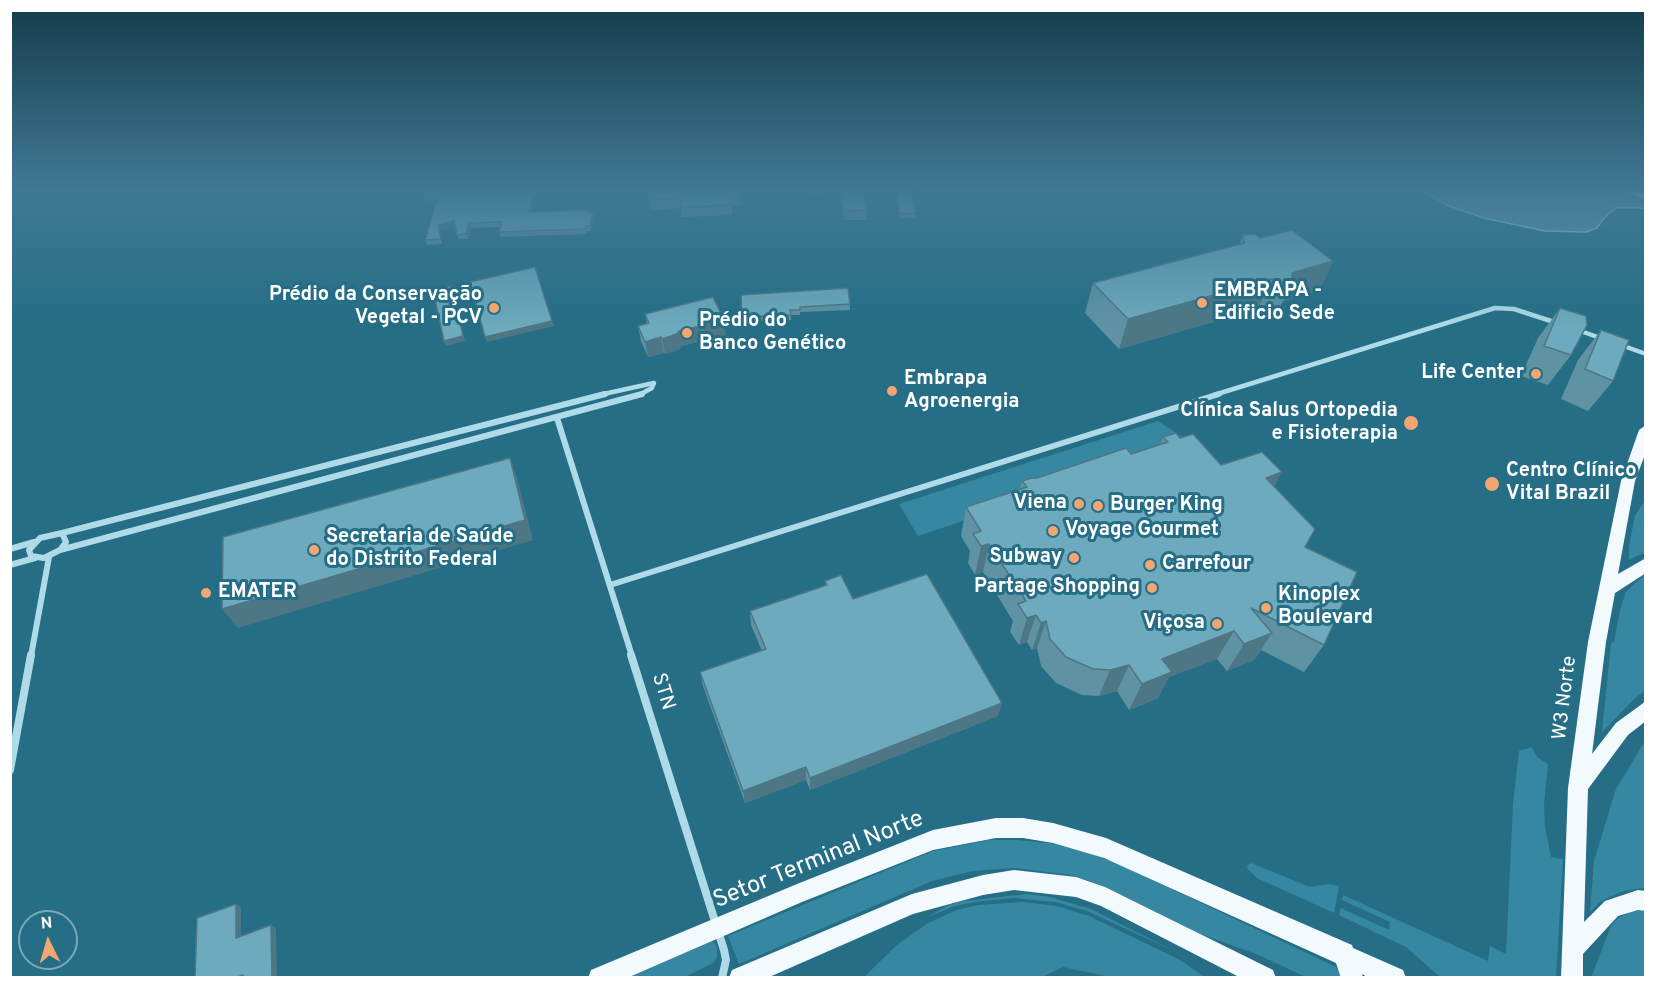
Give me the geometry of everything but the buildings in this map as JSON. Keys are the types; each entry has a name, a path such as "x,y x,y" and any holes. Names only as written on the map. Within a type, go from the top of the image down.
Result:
{"main road":[{"name":"W3 Norte","path":"1572,978 1578,787 1605,591 1628,481 1646,430"},
{"path":"1605,591 1646,564"},
{"path":"1578,787 1622,729 1646,709"},
{"name":"Setor Terminal Norte","path":"599,978 796,894 933,840 996,828 1023,828 1053,833 1106,848 1344,953 1395,978"},
{"path":"740,978 912,904 983,885 1014,880 1076,887 1105,897 1265,978"},
{"path":"1573,950 1612,908 1638,900 1646,901"},
{"path":"1344,953 1352,978"}],"street":[{"path":"610,585 977,468 1495,308 1514,309 1644,353"},
{"path":"10,549 35,542 46,535 63,533 407,443 654,383 652,388 639,395 10,565"},
{"name":"STN","path":"557,418 718,929 726,960 722,978"},
{"path":"60,550 66,542 63,533"},
{"path":"35,542 29,550 31,556 35,558"},
{"path":"10,770 50,556"}],"shaded area":[{"path":"1158,421 1193,444 918,536 899,504"},
{"path":"1645,500 1645,552 1629,560 1629,546 1635,516"},
{"path":"1645,574 1645,691 1635,698 1602,732 1611,643 1614,642 1626,592"},
{"path":"1645,741 1645,888 1624,891 1611,896 1600,902 1590,912 1594,861 1616,789"},
{"path":"1532,747 1537,757 1548,764 1544,804 1545,827 1551,857 1563,859 1556,977 1440,977 1406,947 1339,915 1341,908 1389,930 1390,922 1342,900 1343,895 1488,961 1490,946 1506,954 1513,804 1519,751"},
{"path":"989,840 1057,844 1123,866 1336,967 1346,977 1306,977 1254,953 1203,935 1101,885 1071,875 1015,868 972,871 932,881 739,964 728,936 933,851"},
{"path":"1251,863 1310,887 1329,884 1339,886 1334,913 1257,878 1248,869 1247,866"},
{"path":"1027,894 1050,897 1091,909 1176,952 1087,911 1055,902 1014,898 974,902 952,907 928,917 946,906 964,901"},
{"path":"1022,902 1057,906 1089,916 1180,960 1205,977 1110,977 1063,967 1042,977 864,977 897,945 928,923 957,910 978,905"},
{"path":"1645,909 1645,977 1591,978 1611,926 1618,918"},
{"path":"714,942 717,948 717,958 713,963 685,977 629,977"}],"place":[{"name":"EMBRAPA - Edificio Sede","path":"1202,303"},
{"name":"Prédio da Conservação Vegetal - PCV","path":"494,308"},
{"name":"Prédio do Banco Genético","path":"687,333"},
{"name":"Life Center","path":"1536,374"},
{"name":"Embrapa Agroenergia","path":"892,391"},
{"name":"Clínica Salus Ortopedia e Fisioterapia","path":"1411,423"},
{"name":"Centro Clínico Vital Brazil","path":"1492,484"},
{"name":"Viena","path":"1079,504"},
{"name":"Burger King","path":"1098,506"},
{"name":"Voyage Gourmet","path":"1053,531"},
{"name":"Secretaria de Saúde do Distrito Federal","path":"314,550"},
{"name":"Subway","path":"1074,558"},
{"name":"Carrefour","path":"1150,565"},
{"name":"Partage Shopping","path":"1152,588"},
{"name":"EMATER","path":"206,593"},
{"name":"Kinoplex Boulevard","path":"1266,608"},
{"name":"Viçosa","path":"1217,624"}]}
